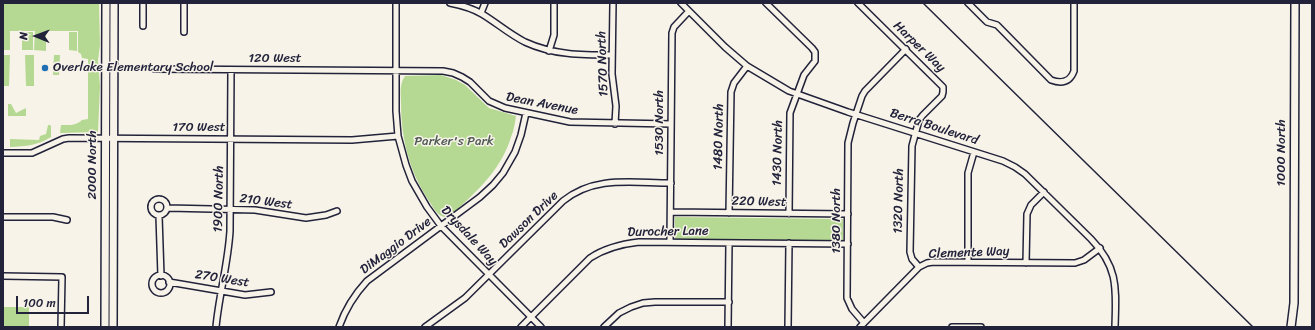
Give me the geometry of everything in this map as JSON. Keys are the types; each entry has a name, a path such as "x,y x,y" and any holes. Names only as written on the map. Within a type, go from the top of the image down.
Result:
{"street":[{"name":"2000 North","path":"105,327 106,3"},
{"name":"2000 North","path":"113,327 114,3"},
{"path":"143,3 143,26"},
{"path":"184,3 184,32"},
{"name":"Drysdale Way","path":"396,3 396,112 398,136 412,181 427,207 441,226 541,327"},
{"path":"450,3 481,13 513,35 535,46 568,54 612,55"},
{"path":"481,13 485,3"},
{"path":"549,50 554,35 554,3"},
{"name":"1570 North","path":"613,3 612,55 616,106 615,124"},
{"name":"Berra Boulevard","path":"681,3 725,47 747,66 766,79 796,94 974,152 1015,167 1044,192 1100,248 1110,266 1114,280 1115,327"},
{"name":"1430 North","path":"766,3 812,48 816,57 804,75 796,94 789,120 789,214"},
{"name":"Harper Way","path":"858,3 940,83 943,92"},
{"path":"968,3 987,22 997,25 1051,80 1057,82 1064,82 1072,76 1074,71 1074,3"},
{"name":"1000 North","path":"1294,3 1294,303 1296,327"},
{"name":"1530 North","path":"670,242 672,33 674,27 689,11"},
{"name":"1380 North","path":"862,325 848,302 849,134 865,91 906,49"},
{"name":"1480 North","path":"729,213 730,92 734,83 747,66"},
{"name":"120 West","path":"155,69 396,71"},
{"name":"1900 North","path":"216,327 229,246 231,209 231,70"},
{"name":"Dean Avenue","path":"396,71 443,71 453,73 470,82 494,104 526,113 570,122 671,124"},
{"name":"1320 North","path":"919,268 912,259 910,248 911,150 921,117 942,96 943,92"},
{"name":"DiMaggio Drive","path":"339,327 351,302 367,282 484,194 512,159 519,143 526,113"},
{"name":"170 West","path":"3,153 32,153 62,139 352,140 398,136"},
{"path":"968,262 968,173 974,152"},
{"name":"Dawson Drive","path":"425,327 465,298 564,201 578,191 595,184 671,183"},
{"path":"1026,262 1027,214 1031,205 1044,192"},
{"path":"155,200 163,200 167,203 168,208 166,213 159,216 154,214 151,209 155,200"},
{"name":"210 West","path":"168,208 263,211 306,218 326,215 337,211"},
{"name":"220 West","path":"671,212 848,214"},
{"path":"159,216 161,276"},
{"path":"3,217 53,217 67,220"},
{"name":"Durocher Lane","path":"520,327 590,258 619,245 632,242 848,244"},
{"path":"728,327 729,243"},
{"path":"788,327 789,243"},
{"name":"Clemente Way","path":"862,325 919,268 927,263 1078,262 1084,260 1100,248"},
{"path":"3,276 62,277 61,327"},
{"path":"156,277 166,277 169,282 169,287 166,292 156,292 152,287 152,281 156,277"},
{"name":"270 West","path":"169,282 245,295 270,292"},
{"path":"604,327 620,313 643,303 729,302"},
{"name":"1000 North","path":"1291,327 1294,303"},
{"path":"952,327 981,327"}],"green space":[{"path":"3,3 99,3 100,45 98,60 100,86 98,132 60,133 61,125 75,124 82,120 88,119 88,59 82,58 81,54 78,52 78,31 46,31 46,51 34,50 35,31 3,31"},
{"path":"3,31 10,31 10,50 3,50"},
{"path":"22,32 33,32 33,50 22,50"},
{"path":"69,32 77,32 77,51 69,50"},
{"path":"3,55 10,55 9,86 3,86"},
{"path":"25,55 34,55 34,86 26,86"},
{"path":"54,55 60,55 59,75 53,75"},
{"name":"Parker's Park","path":"441,75 465,85 489,108 516,116 513,132 501,161 477,191 449,217 439,215 422,190 416,178 408,154 401,116 401,86 405,76"},
{"path":"8,104 11,104 16,113 26,108 26,116 8,116"},
{"path":"48,125 51,126 51,137 31,145 10,147 10,139 39,140 40,136 46,134"},
{"path":"675,217 843,219 843,241 675,239"},
{"path":"3,307 29,307 29,327 3,327"}],"railway":[{"path":"923,3 1253,327"}],"place":[{"name":"Overlake Elementary School","path":"45,68"}]}
